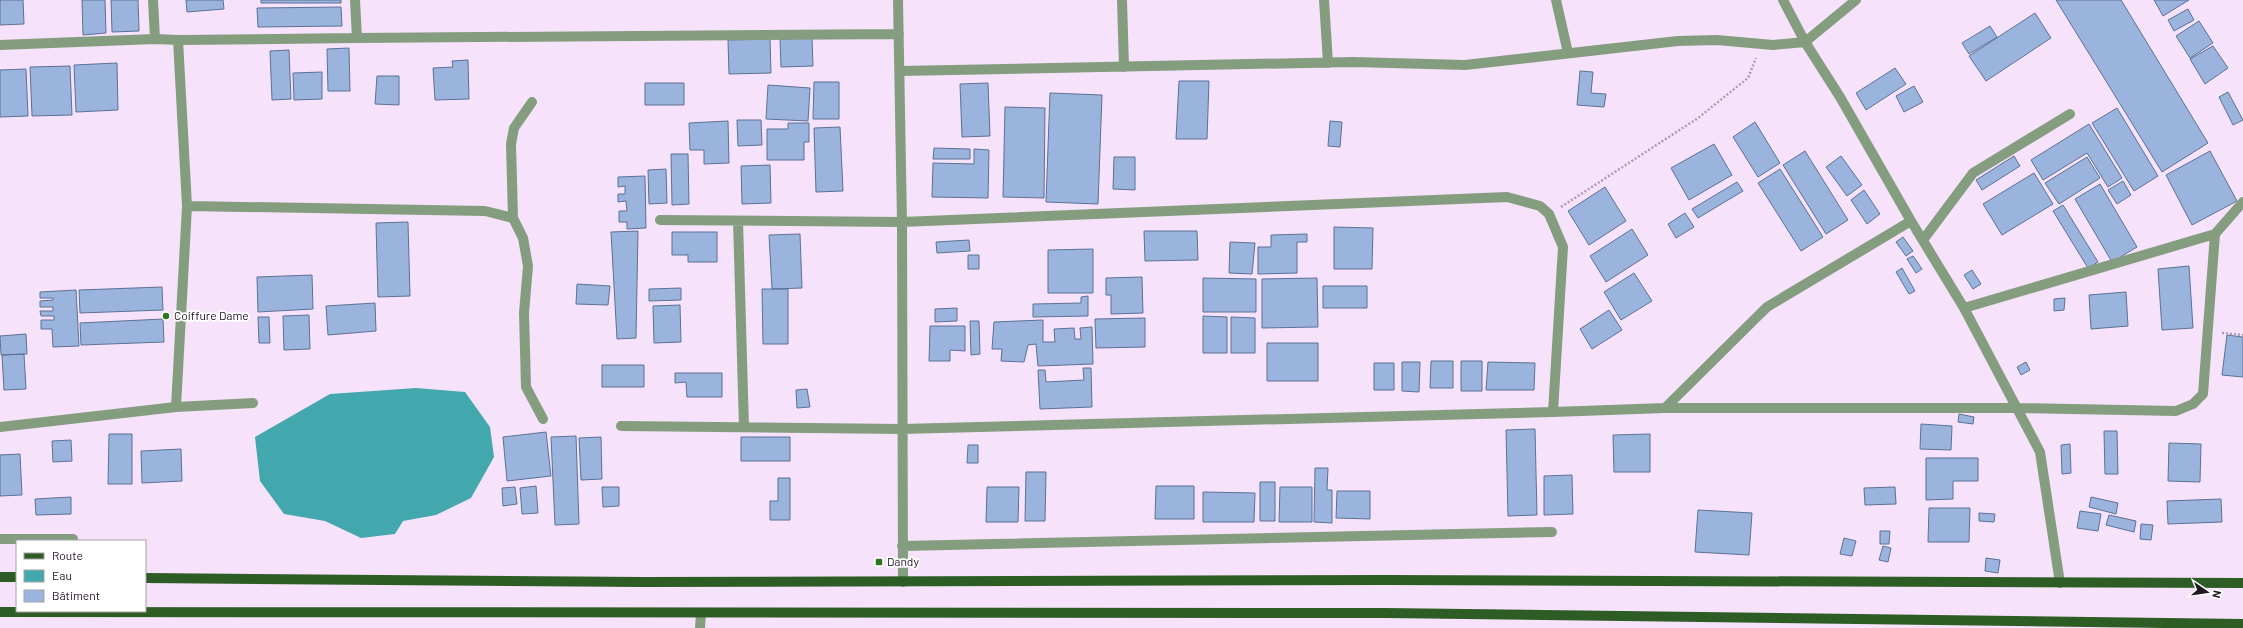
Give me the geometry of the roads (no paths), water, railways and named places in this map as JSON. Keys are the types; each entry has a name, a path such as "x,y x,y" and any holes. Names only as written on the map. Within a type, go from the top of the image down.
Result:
{"main road":[{"path":"0,577 16,577"},
{"path":"146,578 643,582 1387,580 2243,583"},
{"path":"0,612 701,614 1393,613 2052,625 2243,624"}],"street":[{"path":"153,0 155,39"},
{"path":"355,0 357,38"},
{"path":"898,0 902,222 902,582"},
{"path":"1122,0 1124,67"},
{"path":"1324,0 1328,63"},
{"path":"1556,0 1568,53"},
{"path":"1783,0 1804,42 1840,97 1911,221 1964,308 2040,452 2060,583"},
{"path":"900,71 1328,63 1465,65 1678,41 1717,40 1791,45 1804,42 1856,0"},
{"path":"0,45 155,39 899,34"},
{"path":"176,406 187,206 178,40"},
{"path":"532,102 514,128 510,144 513,218 523,238 528,266 524,313 526,387 544,419"},
{"path":"1923,240 1973,173 2070,114"},
{"path":"660,220 902,222 1507,197 1540,206 1549,214 1563,247 1553,412"},
{"path":"1964,308 2215,234 2243,202"},
{"path":"187,206 485,211 513,218"},
{"path":"738,221 744,427"},
{"path":"1665,408 1767,307 1911,221"},
{"path":"621,426 902,429 1665,408 2016,408 2176,411 2193,404 2203,394 2215,234"},
{"path":"0,427 176,406 253,403"},
{"path":"902,546 1552,532"},
{"path":"0,539 73,539"},
{"path":"700,628 701,614"}],"water":[{"path":"416,388 465,392 490,427 494,457 471,498 436,515 403,521 395,534 361,538 325,521 284,514 260,481 255,437 330,394"}],"place":[{"name":"Coiffure Dame","path":"166,316"},
{"name":"Dandy","path":"879,562"}]}
